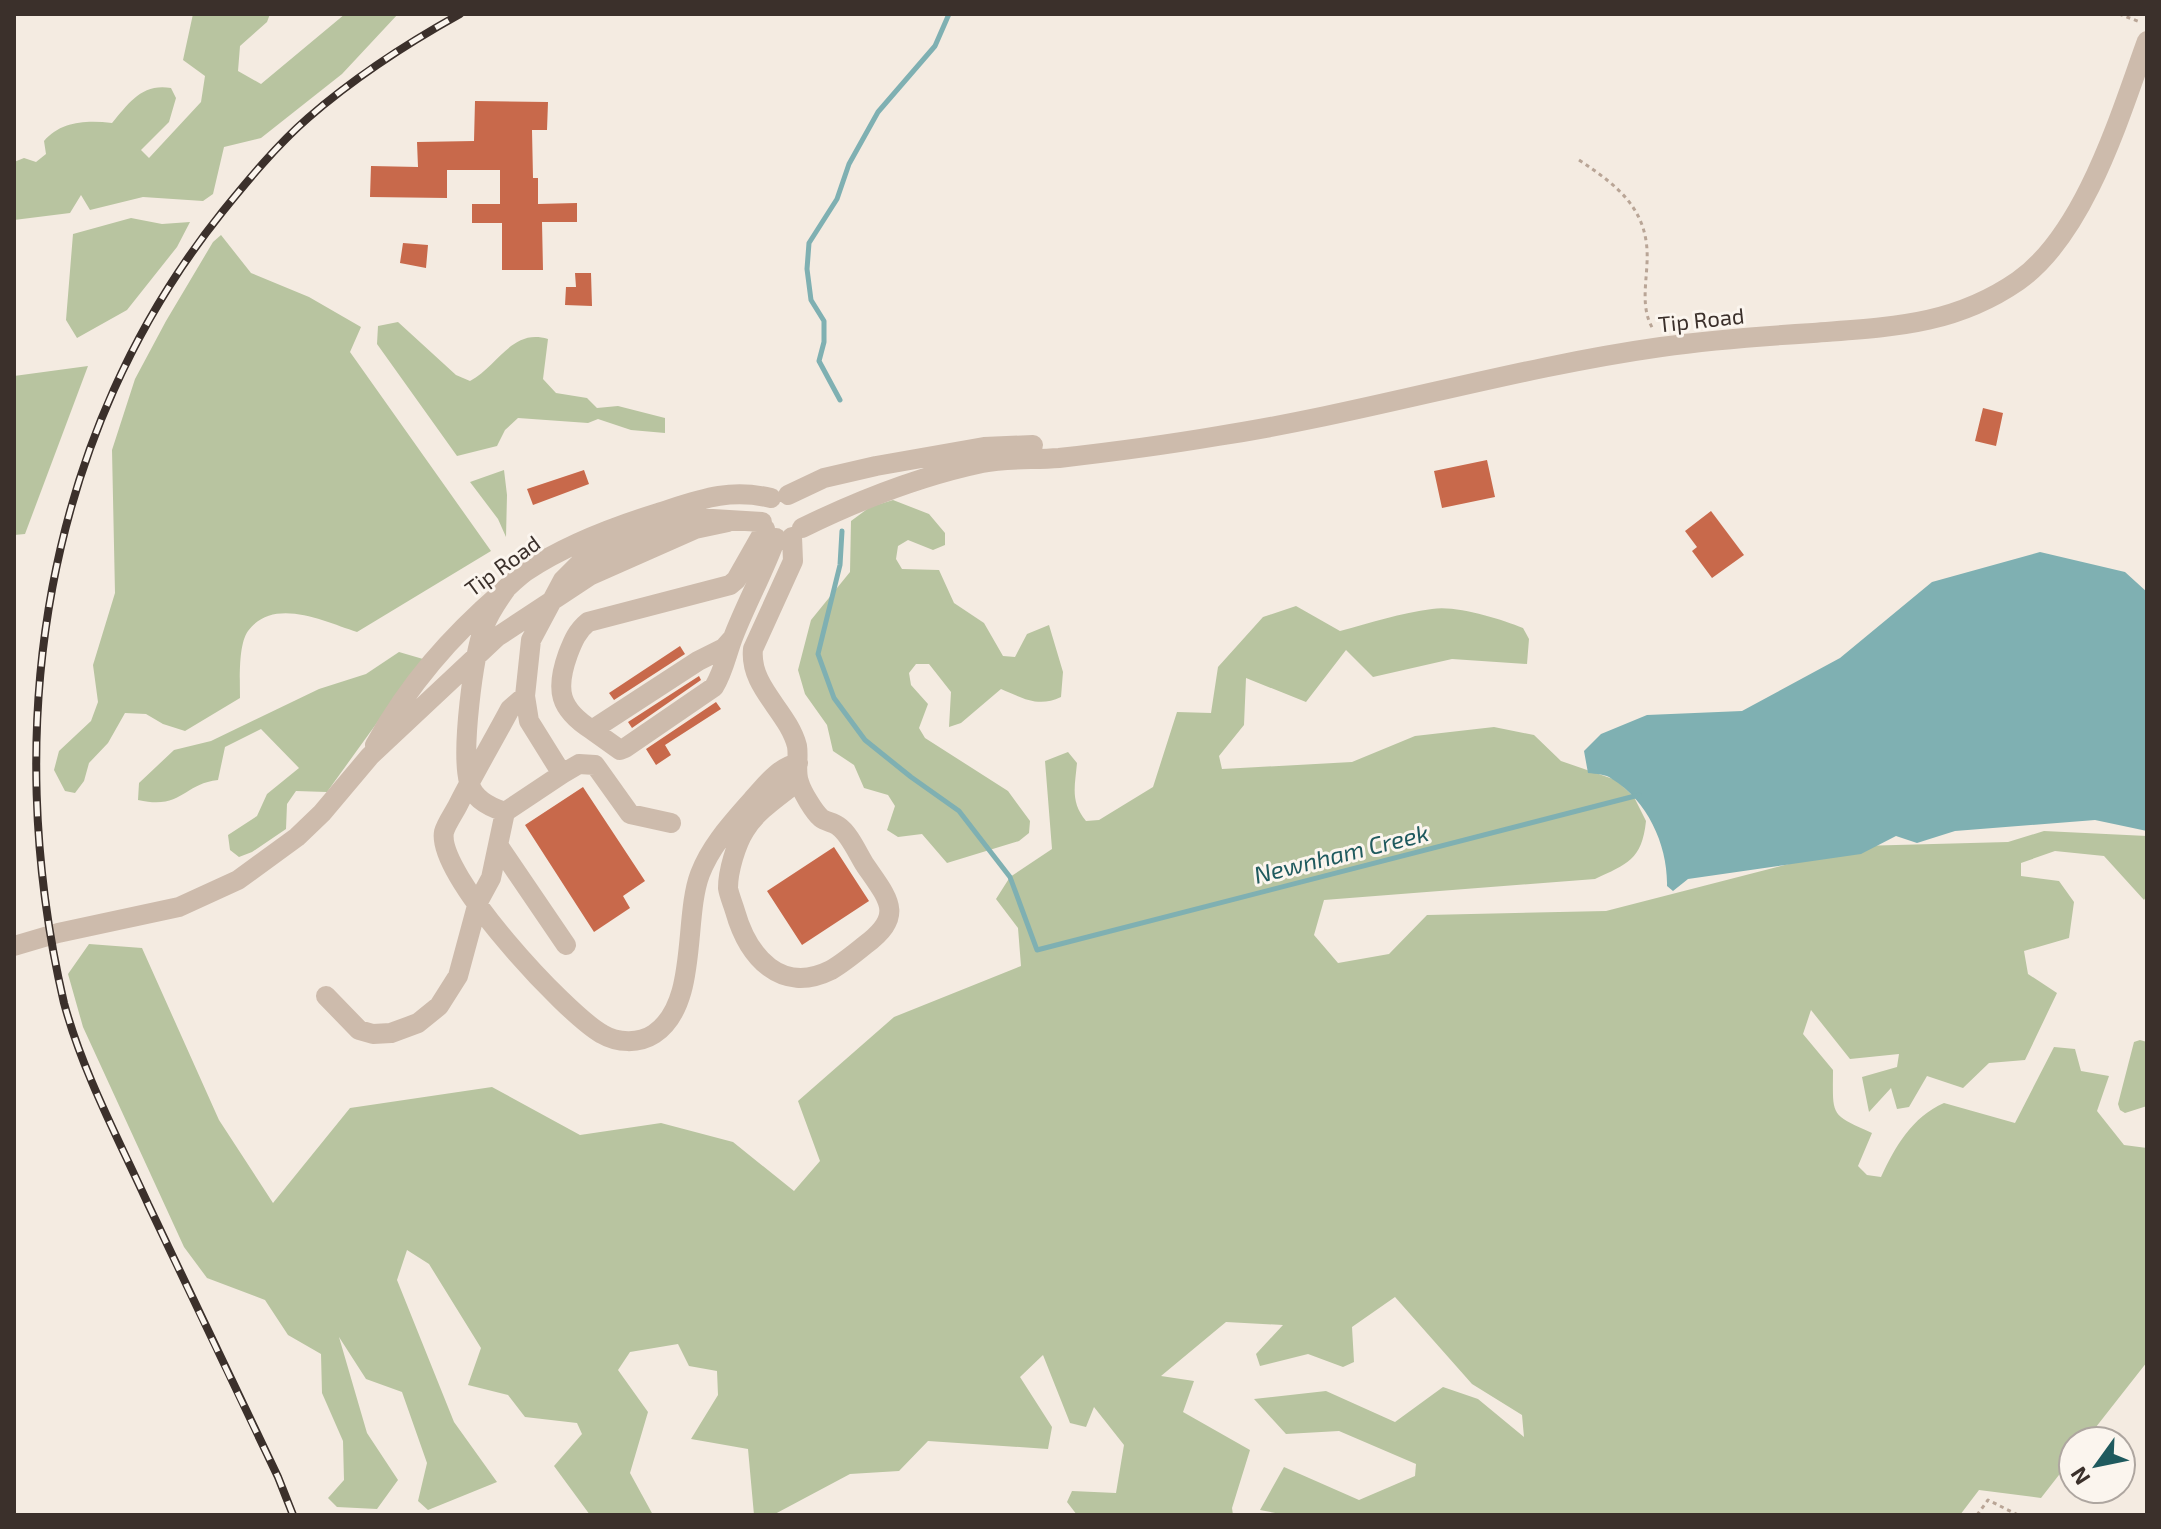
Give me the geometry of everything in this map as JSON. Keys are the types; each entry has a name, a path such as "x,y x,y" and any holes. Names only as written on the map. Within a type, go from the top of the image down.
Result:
{"street":[{"name":"Tip Road","path":"14,946 58,933 179,907 238,880 297,837 370,756 497,637 591,575 695,529 728,522 779,531 878,495 987,462 1058,458 1220,436 1593,358 1662,347 1907,326 1961,310 1997,294 2022,278 2044,257 2088,192 2112,138 2147,41"},
{"name":"Tip Road","path":"370,756 391,716 443,647 471,618 525,572 553,555 629,522 728,493 779,497 824,478 984,447 1057,444 1113,449"},
{"path":"779,531 732,639 721,677 714,687 620,750 572,716 561,692 561,676 581,628 588,622 730,585 779,531 805,521 800,502 779,497 762,509 779,531 793,561 753,649 752,663 755,674 792,732 797,747 798,772 822,819 840,826 889,905 886,927 877,937 840,965 822,975 802,979 785,977 761,960 740,930 728,889 737,846 744,831 798,772"},
{"path":"505,812 485,806 469,783 467,742 477,654 490,613 506,589"},
{"path":"552,601 531,640 525,696 529,721 562,774"},
{"path":"592,730 698,661 713,655 732,639"},
{"path":"525,696 510,709 443,833 449,860 506,944 576,1013 602,1034 622,1041 639,1041 655,1034 669,1018 686,970 699,877 726,828 783,767 798,772"},
{"path":"326,996 359,1030 373,1034 391,1033 418,1023 439,1006 458,976 478,902 491,878 505,812 579,764 595,765 630,814 671,823"},
{"path":"498,845 566,945"}],"path":[{"path":"2119,14 2147,25"},
{"path":"1579,160 1614,184 1629,201 1638,218 1646,245 1646,317 1662,347"},
{"path":"1977,1515 1988,1500 2018,1515"}],"green space":[{"path":"193,14 270,14 267,22 240,46 238,71 261,84 345,14 398,14 342,74 261,138 224,147 213,194 203,201 143,197 90,210 81,195 70,213 14,220 14,162 24,158 36,162 46,154 44,141 58,129 84,122 112,123 137,96 152,89 171,88 176,98 169,122 141,150 149,158 201,102 205,76 183,60"},
{"path":"131,218 162,224 190,222 177,247 127,310 77,338 66,320 73,234"},
{"path":"221,235 251,273 309,297 361,327 350,352 491,551 357,632 315,618 285,613 259,621 248,631 243,645 240,698 185,731 146,714 125,713 108,743 89,763 84,781 75,793 65,791 54,770 59,751 91,721 98,702 93,665 115,593 112,450 135,379 213,242"},
{"path":"398,322 456,375 470,381 515,343 536,337 548,339 543,379 556,393 587,398 597,408 618,406 665,418 665,433 631,430 598,419 588,423 518,418 505,430 497,446 457,456 377,344 378,326"},
{"path":"88,366 25,534 14,535 14,376"},
{"path":"504,470 506,537 498,519 470,482"},
{"path":"893,500 929,514 945,533 945,545 933,550 908,540 898,546 896,559 902,569 939,570 954,603 984,623 1003,656 1015,657 1027,634 1049,625 1063,672 1061,697 1038,702 1001,689 961,723 949,727 951,692 929,664 916,664 909,673 911,685 928,704 919,728 925,738 1008,791 1030,821 1029,833 1019,841 947,863 922,834 898,837 887,830 895,806 888,795 864,788 854,765 833,751 827,725 805,694 798,670 811,620 850,572 851,521 870,507"},
{"path":"1296,606 1340,631 1432,609 1454,609 1523,628 1529,639 1527,664 1452,659 1373,677 1346,650 1306,702 1246,678 1244,725 1219,756 1222,769 1352,762 1415,736 1494,727 1534,735 1561,761 1616,780 1634,797 1646,821 1637,853 1616,869 1595,879 1324,900 1314,935 1338,963 1389,954 1427,915 1606,911 1859,846 2008,842 2044,831 2147,836 2147,895 2144,900 2104,856 2055,851 2021,863 2021,876 2059,881 2074,902 2069,938 2024,951 2028,974 2057,993 2025,1060 1989,1063 1963,1088 1927,1076 1909,1107 1897,1109 1891,1088 1869,1112 1862,1077 1897,1067 1899,1054 1850,1059 1811,1010 1803,1034 1833,1070 1836,1112 1848,1122 1872,1133 1858,1166 1867,1175 1881,1177 1892,1155 1914,1125 1944,1103 2015,1123 2054,1047 2075,1049 2081,1071 2109,1076 2097,1111 2124,1145 2147,1148 2147,1362 2098,1425 2057,1425 2057,1478 2041,1498 1979,1490 1960,1515 1286,1515 1260,1510 1284,1467 1359,1500 1415,1476 1416,1464 1339,1431 1286,1434 1254,1399 1326,1391 1395,1422 1443,1387 1478,1399 1524,1437 1522,1415 1472,1384 1395,1297 1352,1327 1354,1362 1343,1367 1308,1354 1260,1366 1256,1354 1283,1325 1226,1322 1161,1376 1194,1381 1183,1412 1250,1450 1232,1508 1233,1515 1077,1515 1067,1502 1072,1491 1116,1493 1124,1445 1094,1407 1086,1427 1070,1423 1043,1355 1020,1377 1052,1427 1048,1449 928,1441 899,1471 850,1474 773,1515 754,1515 748,1449 691,1439 718,1395 717,1371 689,1366 678,1344 630,1352 618,1370 648,1412 630,1473 653,1515 590,1515 554,1466 582,1434 577,1423 525,1417 508,1395 468,1385 481,1348 429,1264 407,1250 397,1280 454,1422 497,1482 428,1510 418,1501 427,1463 402,1392 366,1379 339,1337 367,1433 398,1480 377,1509 337,1507 328,1498 344,1480 343,1441 322,1393 321,1354 288,1335 265,1300 207,1278 184,1247 83,1027 68,974 89,944 142,948 219,1120 273,1203 350,1108 492,1087 580,1135 661,1123 733,1142 794,1191 820,1161 798,1101 894,1017 1021,966 1018,928 996,899 1010,877 1052,849 1045,761 1068,752 1077,763 1076,800 1086,821 1099,820 1153,787 1177,712 1211,713 1218,667 1263,617"},
{"path":"399,652 423,659 327,792 296,791 287,804 286,829 252,852 239,857 230,850 228,835 257,816 267,794 299,768 261,729 225,747 218,780 206,782 164,802 138,800 139,783 174,750 211,741 319,689 366,674"},
{"path":"2134,1042 2147,1042 2147,1106 2125,1113 2118,1104"}],"water":[{"path":"2040,552 2125,572 2147,592 2147,831 2095,820 1955,831 1917,843 1896,836 1861,854 1688,879 1673,891 1667,886 1660,840 1636,799 1610,777 1588,773 1584,751 1601,734 1647,715 1742,711 1840,658 1932,582"}],"building":[{"path":"475,101 548,102 547,130 532,130 533,178 538,178 538,204 577,203 577,222 542,222 543,270 502,270 502,223 472,223 472,204 500,204 500,170 447,170 447,198 370,197 371,166 418,167 417,142 474,141"},
{"path":"403,243 428,245 426,268 400,263"},
{"path":"575,273 591,273 592,306 565,305 566,287 576,287"},
{"path":"1983,408 2003,413 1996,446 1975,441"},
{"path":"1487,460 1495,497 1442,508 1434,471"},
{"path":"584,470 589,484 533,505 527,489"},
{"path":"1711,511 1744,555 1712,578 1692,551 1697,547 1685,531"},
{"path":"680,646 685,654 614,700 609,693"},
{"path":"699,676 701,680 632,728 628,722"},
{"path":"716,702 721,709 665,745 671,755 656,765 646,749"},
{"path":"583,787 645,881 623,896 630,908 594,932 525,825"},
{"path":"834,847 869,901 802,945 767,891"}],"waterway":[{"name":"Newnham Creek","path":"840,400 819,361 824,342 824,321 811,300 807,269 809,243 837,199 849,164 878,112 935,46 949,14"},
{"name":"Newnham Creek","path":"842,531 840,565 818,654 834,698 865,740 959,811 1010,877 1037,950 1639,795"}],"railway":[{"path":"293,1515 278,1477 102,1105 72,1029 64,1003 45,899 37,795 39,690 52,588 77,487 114,390 162,298 223,211 297,128 363,75 460,14"}]}
